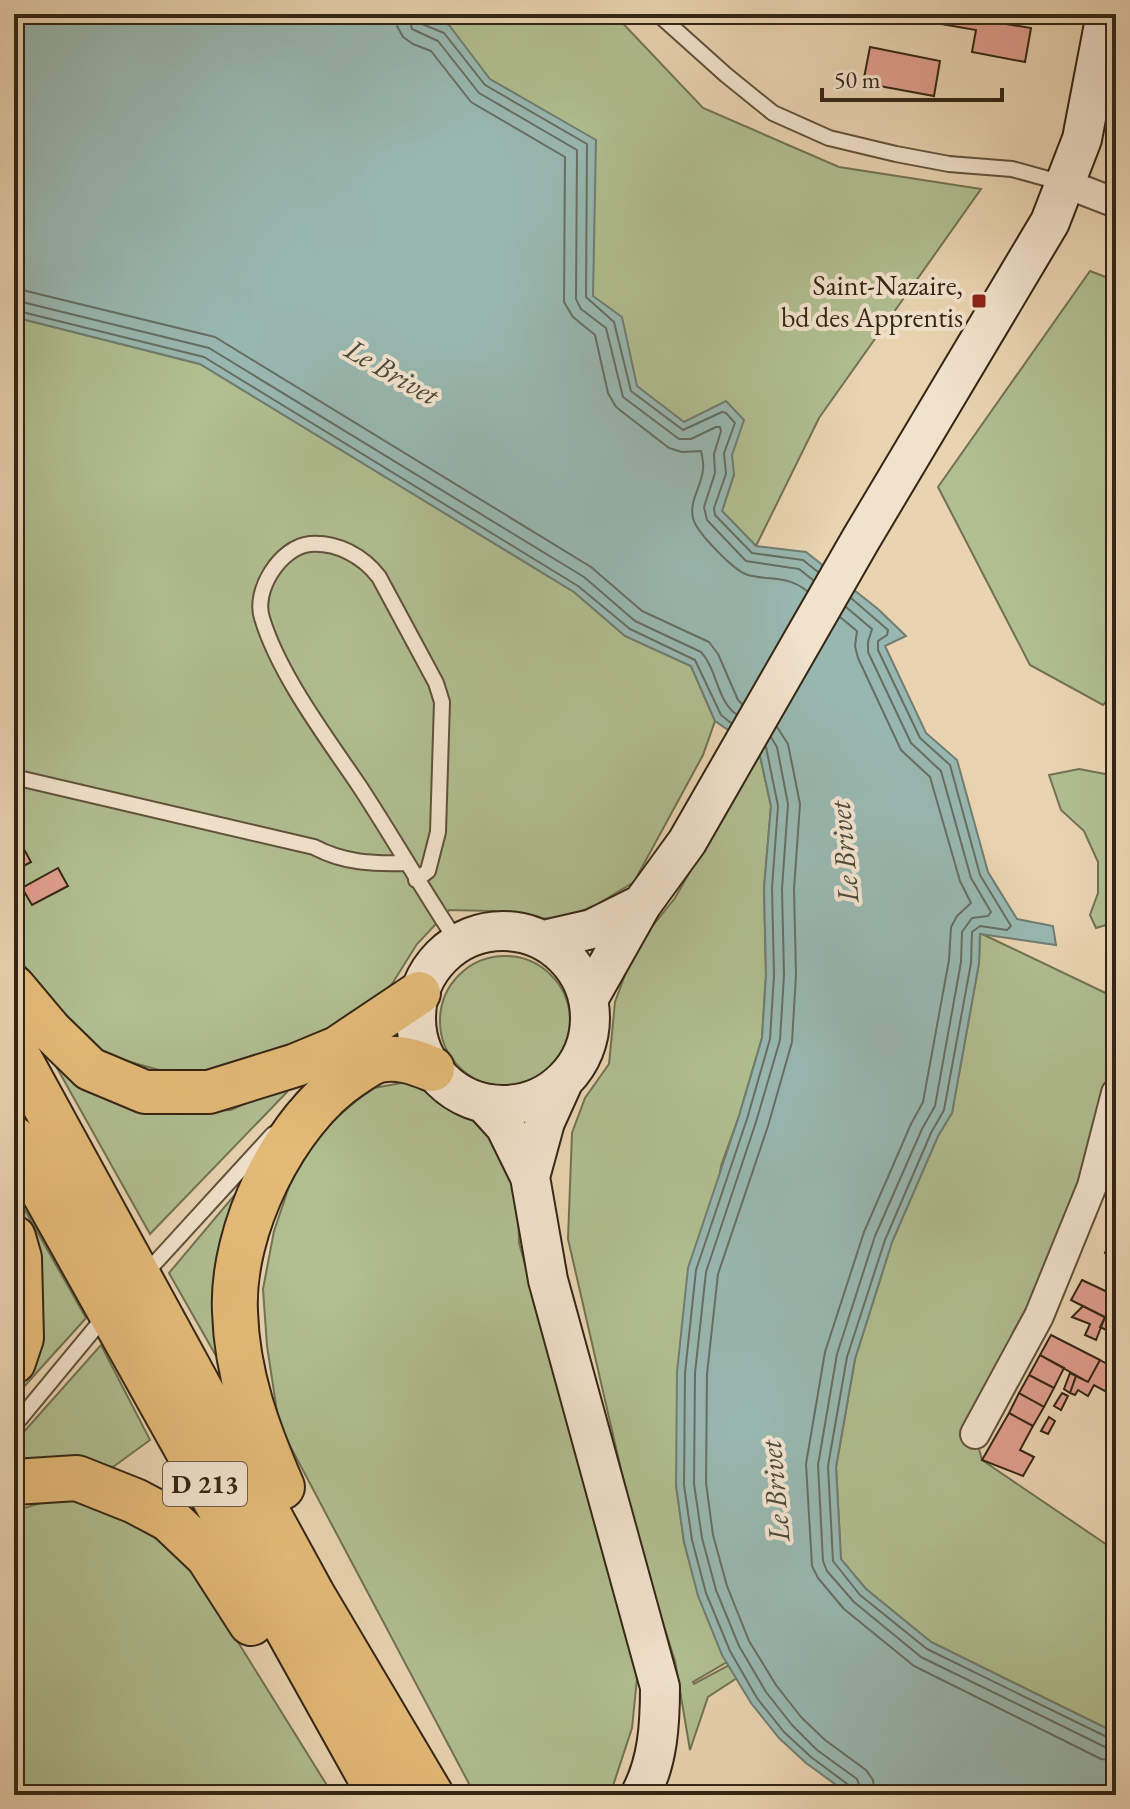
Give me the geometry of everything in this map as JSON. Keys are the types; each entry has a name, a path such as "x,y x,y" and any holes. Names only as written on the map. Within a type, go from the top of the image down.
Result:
{"highway":[{"name":"D 213","path":"14,1049 125,1296 346,1737 380,1795"},
{"path":"384,1718 377,1673 312,1550 259,1433 245,1392 234,1309 243,1241 273,1170 311,1111 332,1088 379,1060 408,1059 432,1069"},
{"name":"D 213","path":"14,1139 125,1296 313,1596 431,1795"},
{"path":"14,1482 77,1478 135,1501 169,1519 208,1556 311,1714 346,1737"}],"main road":[{"path":"589,998 642,904 687,842 861,539 1050,222 1082,139 1106,14"},
{"path":"544,940 592,929 642,904"},
{"path":"516,931 544,940 564,955 580,975 589,998 591,1020 588,1042 578,1063 564,1080 541,1097 513,1105 485,1104 464,1096 446,1085 432,1069 420,1045 415,1019 419,993 427,973 441,956 458,943 486,932 516,931"},
{"path":"14,987 51,1031 90,1069 145,1092 209,1092 296,1065 337,1048 419,993"},
{"path":"530,1177 545,1122 564,1080"},
{"path":"485,1104 505,1126 530,1177 548,1280 660,1687 660,1726 655,1753 640,1795"},
{"path":"14,1237 20,1258 22,1338 14,1362"}],"street":[{"path":"1064,183 1116,203"},
{"path":"975,1434 1039,1316 1092,1186 1116,1093"}],"lane":[{"path":"658,14 773,113 829,138 949,164 1012,169 1064,183"},
{"path":"416,880 428,871 438,832 442,702 436,683 369,564 349,550 309,544 290,554 269,573 260,594 260,615 282,666 416,880 458,943"},
{"path":"14,777 314,847 336,858 369,864 407,863"},
{"path":"14,1426 125,1296 269,1137 311,1111"}],"green space":[{"path":"14,14 614,14 703,108 839,167 981,189 819,418 756,546 722,511 734,475"},
{"path":"1090,271 1116,281 1116,691 1103,705 1030,665 938,487"},
{"path":"14,317 200,364 574,592 625,636 691,666 715,721 703,755 634,882 596,905 568,917 537,919 493,911 449,910 417,944 392,984 351,1028 270,1057 185,1077 108,1056 51,1000 14,952"},
{"path":"759,751 771,806 764,888 766,975 762,1038 721,1166 676,1485 684,1542 699,1596 727,1662 693,1682 729,1665 737,1678 708,1697 690,1750 675,1661 639,1548 568,1239 572,1133 585,1098 609,1064 615,1002 635,948 675,898"},
{"path":"1079,769 1116,776 1116,922 1096,928 1090,915 1098,893 1098,862 1084,831 1061,810 1049,775"},
{"path":"980,933 1116,998 1116,1054 1088,1184 1067,1240 1014,1330 975,1434 982,1460 1116,1551 1116,1733 931,1642 866,1589 841,1560 836,1467 855,1359 892,1242 938,1136 952,1113 979,963"},
{"path":"505,956 530,961 551,975 565,996 570,1021 565,1046 551,1067 530,1081 505,1086 480,1081 459,1067 445,1046 440,1021 445,996 459,975 480,961"},
{"path":"43,1043 110,1098 170,1114 231,1110 281,1087 287,1092 150,1234"},
{"path":"412,1081 432,1085 486,1122 500,1140 518,1199 519,1243 638,1669 632,1728 610,1795 475,1795 279,1425 267,1346 263,1289 274,1231 293,1175 321,1131 356,1101 374,1088"},
{"path":"243,1185 223,1368 169,1273"},
{"path":"17,1196 86,1318 21,1390 37,1338 35,1279"},
{"path":"101,1345 150,1440 113,1467 73,1459 14,1468 14,1443"},
{"path":"61,1497 121,1511 190,1565 333,1795 14,1795 14,1511"}],"water":[{"name":"Le Brivet","path":"14,14 416,14 449,25 490,79 596,140 593,296 622,317 637,386 684,422 726,401 744,420 732,455 734,474 722,511 756,546 806,552 878,609 906,636 885,646 926,733 957,760 988,872 1017,919 1053,926 1056,945 980,934 979,963 952,1113 938,1136 892,1242 855,1359 836,1467 841,1559 866,1589 931,1642 1116,1733 1116,1795 850,1795 806,1763 779,1738 751,1703 722,1655 698,1596 684,1542 676,1485 677,1372 688,1268 762,1038 766,974 764,888 771,806 759,751 715,721 691,666 625,636 574,592 200,364 14,317"}],"building":[{"path":"913,14 990,14 988,21 1031,28 1025,62 972,52 976,30 912,19"},
{"path":"870,47 940,61 934,96 863,83"},
{"path":"25,851 31,862 20,868 14,856"},
{"path":"58,868 68,886 32,905 22,888"},
{"path":"1116,1224 1116,1258 1105,1253"},
{"path":"1082,1280 1116,1296 1116,1323 1071,1300"},
{"path":"1083,1306 1105,1317 1096,1340 1085,1335 1090,1324 1072,1317"},
{"path":"1105,1317 1116,1323 1116,1335 1100,1327"},
{"path":"1051,1335 1100,1360 1088,1382 1040,1355"},
{"path":"1040,1355 1064,1368 1054,1388 1029,1375"},
{"path":"1100,1360 1116,1369 1116,1397 1094,1385 1088,1396 1078,1390 1075,1395 1070,1393 1076,1376 1088,1382"},
{"path":"1070,1373 1076,1376 1070,1393 1064,1389"},
{"path":"1029,1375 1054,1388 1044,1407 1019,1393"},
{"path":"1019,1393 1044,1407 1033,1426 1009,1413"},
{"path":"1062,1393 1068,1396 1061,1410 1054,1406"},
{"path":"1009,1413 1033,1426 1020,1450 1034,1457 1023,1476 982,1460"},
{"path":"1049,1417 1055,1421 1048,1434 1041,1431"}],"place":[{"name":"Saint-Nazaire, bd des Apprentis","path":"979,301"}]}
